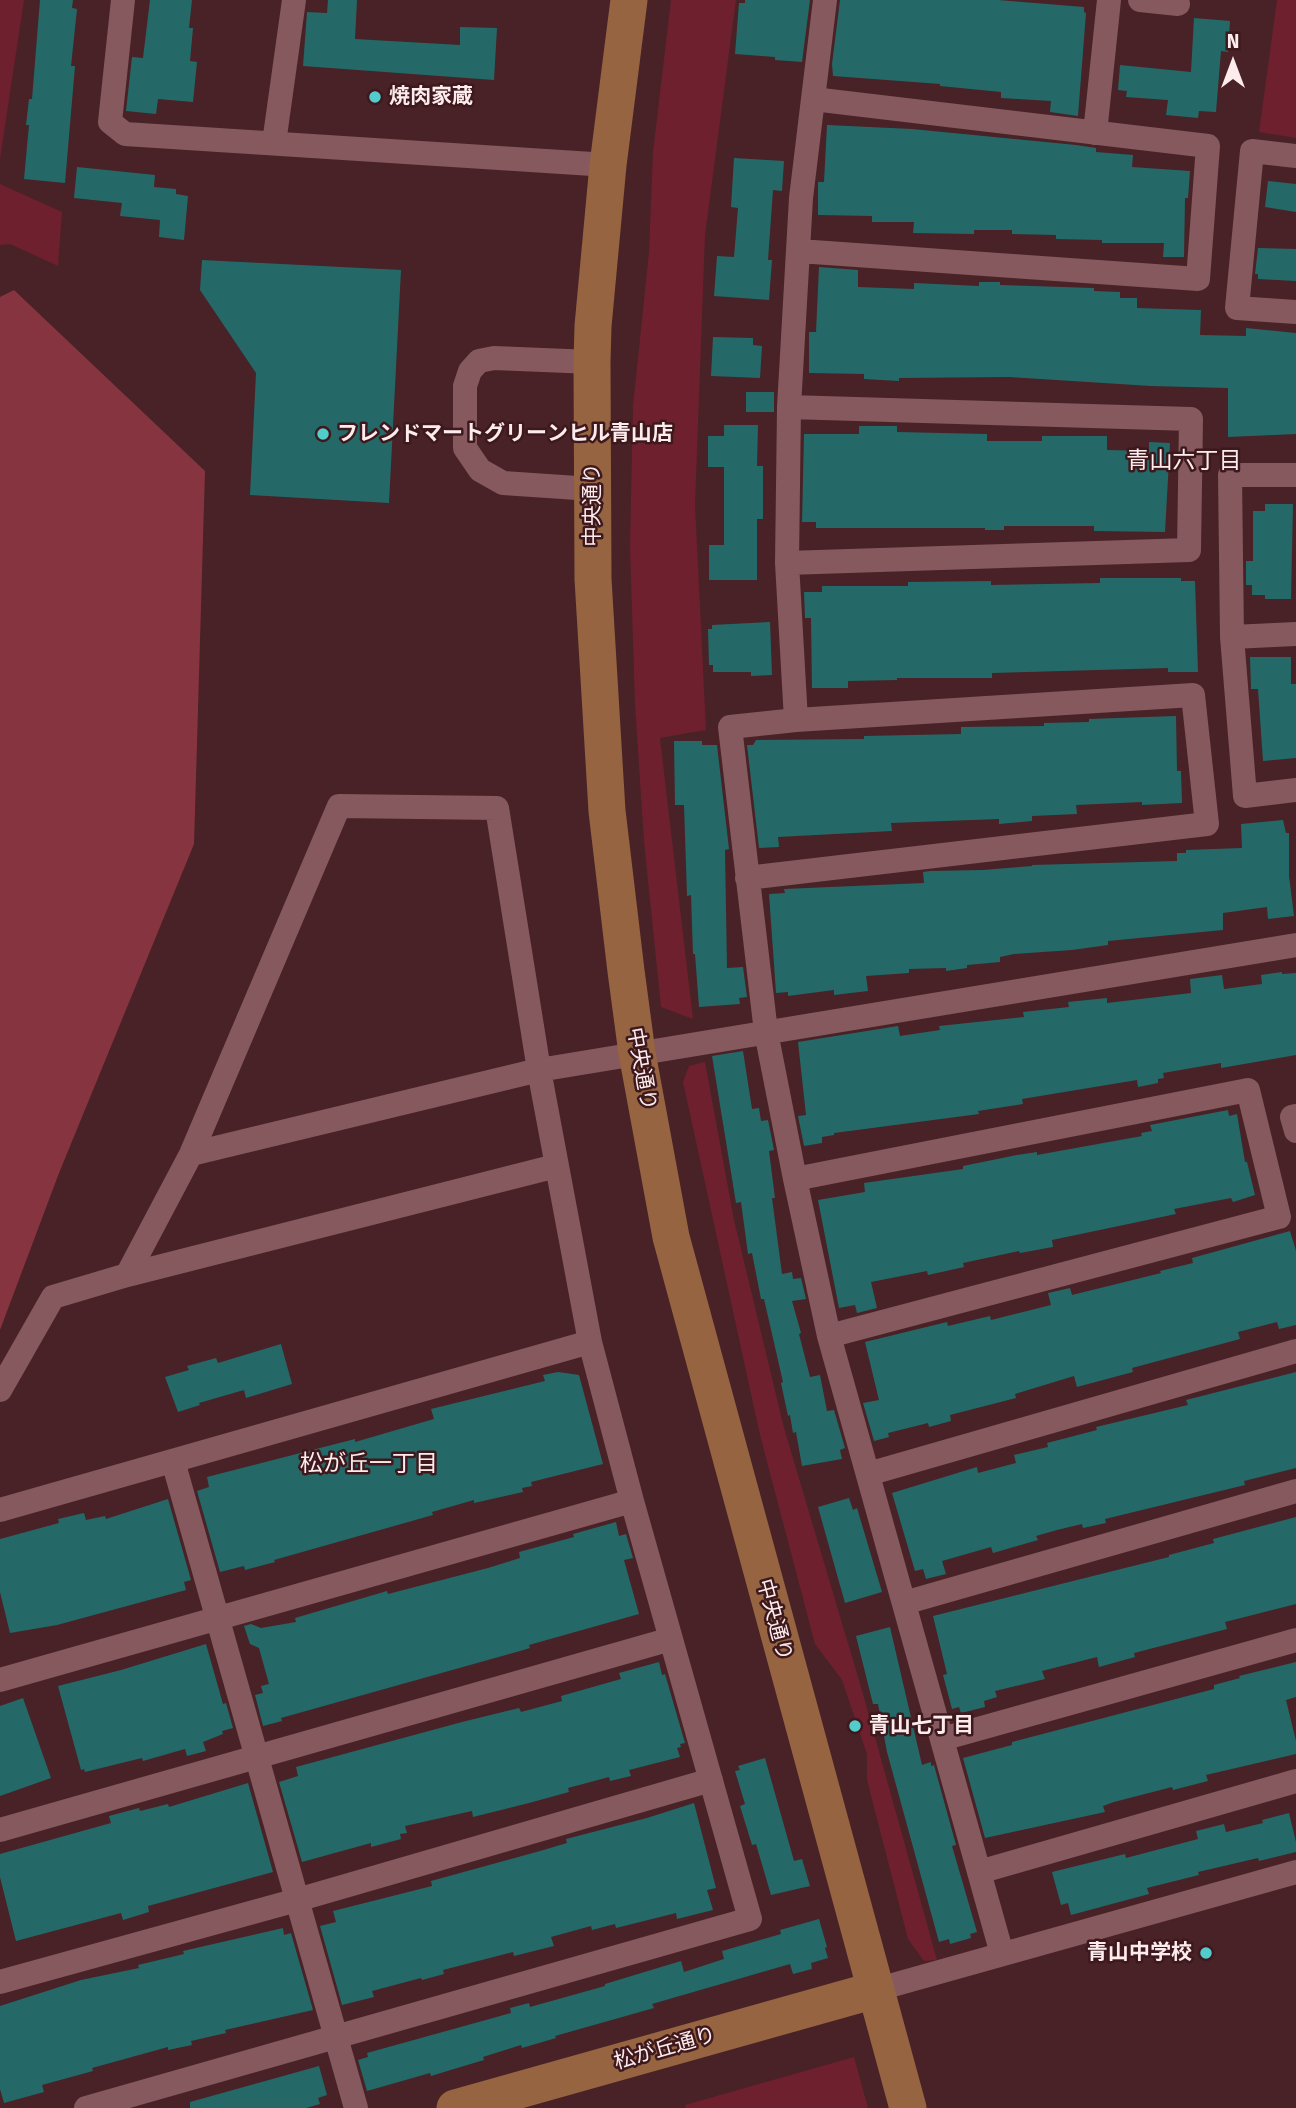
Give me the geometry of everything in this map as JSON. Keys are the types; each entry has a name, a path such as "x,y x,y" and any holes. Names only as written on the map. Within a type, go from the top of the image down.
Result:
{"street":[{"path":"123,0 110,122 125,134 608,165"},
{"path":"274,143 294,0"},
{"name":"中央通り","path":"629,0 608,165 593,326 592,489 593,579 607,811 637,1053 674,1249 908,2108"},
{"path":"796,720 787,563 789,407 801,198 825,0"},
{"path":"1095,132 1109,0"},
{"path":"1140,0 1178,4"},
{"path":"799,251 1198,279 1208,146 813,100"},
{"path":"1296,156 1252,151 1237,308 1296,312"},
{"path":"592,362 494,358 479,361 470,371 465,386 465,448 480,470 503,483 592,489"},
{"path":"787,563 1189,551 1191,433 1191,419 789,407"},
{"path":"1296,475 1230,475 1232,637 1245,796 1296,790"},
{"path":"1232,637 1296,634"},
{"path":"747,878 1207,824 1193,695 796,720 730,727 747,878 766,1032 795,1179 830,1336 1002,1954"},
{"path":"86,2108 750,1919 590,1342 556,1166 497,808 340,806 191,1154 127,1275"},
{"path":"191,1154 540,1070 1296,945"},
{"path":"795,1179 1248,1090 1279,1217 830,1336"},
{"path":"1296,1116 1292,1117 1296,1130"},
{"path":"0,1390 53,1297 127,1275 556,1166"},
{"path":"0,1510 590,1342"},
{"path":"868,1474 1296,1351"},
{"path":"173,1461 356,2108"},
{"path":"904,1603 1296,1491"},
{"path":"0,1680 632,1501"},
{"path":"0,1830 671,1639"},
{"path":"942,1739 1296,1640"},
{"path":"0,1982 297,1900 711,1780"},
{"path":"979,1872 1296,1781"},
{"path":"876,1990 1296,1872"},
{"name":"松が丘通り","path":"455,2108 876,1990"}],"shaded area":[{"path":"0,0 24,0 0,159"},
{"path":"671,0 736,0 705,235 695,505 706,730 660,738 693,1019 661,1007 644,841 635,705 630,546 633,406 649,252 653,152"},
{"path":"1277,0 1296,0 1296,138 1259,132"},
{"path":"0,184 62,212 58,266 10,244 0,245"},
{"path":"14,290 205,471 194,844 59,1173 0,1330 0,297"},
{"path":"705,1062 734,1220 784,1428 861,1687 937,1960 924,1961 908,1939 867,1780 867,1754 842,1680 815,1644 760,1435 683,1082 689,1066"},
{"path":"854,2057 868,2108 686,2108 685,2105"}],"building":[{"path":"40,0 73,0 72,8 77,9 65,183 24,179 29,125 26,125 29,99 32,99"},
{"path":"150,0 192,0 190,61 197,62 193,102 158,99 156,114 126,111 132,57 143,58"},
{"path":"328,0 357,0 355,39 460,45 460,27 497,28 494,80 303,66 307,12 327,13"},
{"path":"745,0 810,0 802,62 735,54 739,3 745,3"},
{"path":"840,0 998,0 1084,7 1086,13 1078,116 1050,112 1051,101 1001,98 1001,92 940,84 833,76"},
{"path":"1194,18 1230,21 1228,52 1221,51 1216,112 1199,111 1198,118 1166,115 1168,100 1126,97 1127,91 1118,90 1120,65 1191,72"},
{"path":"827,125 912,129 1076,145 1096,148 1096,152 1133,155 1132,167 1190,171 1188,198 1185,198 1184,257 1163,257 1164,243 1102,243 1102,240 1056,239 1056,235 1012,234 1012,230 974,230 974,234 913,233 914,222 872,222 872,216 818,215 818,182 824,182"},
{"path":"734,158 784,161 782,191 773,190 768,260 772,260 769,300 714,296 717,256 734,257 738,208 731,207"},
{"path":"77,167 155,175 154,187 176,189 176,194 188,196 184,240 159,237 160,220 120,216 122,203 74,198"},
{"path":"1268,181 1296,184 1296,212 1265,207"},
{"path":"1258,248 1296,249 1296,281 1258,279 1258,274 1255,274"},
{"name":"フレンドマートグリーンヒル青山店","path":"202,260 401,270 389,503 250,495 256,373 200,290"},
{"path":"819,267 858,270 858,287 914,289 914,283 979,286 979,282 1000,282 1000,285 1094,288 1094,291 1120,292 1120,298 1137,298 1137,308 1201,310 1200,335 1246,336 1246,328 1296,333 1296,434 1228,437 1228,388 1009,377 899,378 899,381 864,379 864,374 809,373 809,332 816,332"},
{"path":"713,337 753,338 753,345 762,346 760,378 711,376"},
{"path":"746,392 774,392 774,412 746,412"},
{"path":"724,425 758,425 757,466 763,466 763,519 757,519 757,580 709,580 709,545 724,545 724,467 708,467 708,436 724,436"},
{"path":"859,426 897,426 897,432 987,434 987,441 1042,441 1042,436 1107,436 1107,450 1149,451 1149,442 1170,443 1165,532 1094,531 1094,526 1004,526 1004,530 816,528 816,522 802,522 804,434 859,434"},
{"path":"1265,504 1293,504 1291,599 1265,599 1265,595 1252,595 1252,585 1246,585 1246,561 1253,561 1253,511 1265,511"},
{"path":"1100,578 1181,578 1181,581 1195,581 1198,672 1168,672 1168,668 992,673 992,678 897,678 848,681 848,688 812,688 811,618 805,618 804,592 822,592 822,586 908,586 908,582 991,581 991,585 1100,583"},
{"path":"770,622 772,675 713,672 713,665 709,665 708,629 712,629 712,625"},
{"path":"1250,657 1291,657 1291,684 1296,684 1296,758 1263,761 1258,689 1251,689"},
{"path":"1176,716 1177,771 1181,771 1182,803 1076,805 1077,814 1032,816 1032,821 999,824 999,819 891,823 892,831 778,837 779,847 759,848 747,745 753,745 756,740 864,739 864,736 961,734 961,727 1044,726 1044,723 1089,722 1089,719"},
{"path":"674,741 702,741 702,745 717,745 729,849 725,850 727,968 743,967 747,997 739,998 740,1004 699,1007 693,954 691,895 687,896 684,805 675,805"},
{"path":"1283,820 1286,833 1289,833 1289,876 1294,916 1268,919 1267,907 1223,913 1223,930 1108,941 1108,945 1072,950 1014,954 1000,957 1000,962 967,965 967,968 946,971 946,968 909,969 909,973 866,976 868,991 834,995 834,990 788,996 788,992 776,993 769,894 785,893 784,889 924,883 923,872 930,871 1177,861 1177,853 1186,853 1186,850 1242,848 1241,824"},
{"path":"1296,973 1296,1055 1221,1068 1221,1063 1163,1073 1164,1078 1158,1079 1158,1083 1138,1087 1137,1080 1022,1099 1023,1104 978,1111 979,1114 834,1133 822,1137 822,1143 804,1146 798,1116 806,1115 798,1042 898,1026 900,1036 940,1030 939,1026 1024,1017 1023,1012 1069,1007 1068,1002 1107,998 1107,1003 1191,993 1190,979 1222,975 1224,989 1262,984 1261,975"},
{"path":"743,1051 752,1109 759,1108 761,1121 768,1120 774,1150 769,1151 775,1198 772,1198 782,1274 792,1272 793,1279 801,1278 806,1299 792,1301 801,1333 799,1334 810,1377 820,1375 827,1411 834,1410 845,1448 840,1450 842,1459 802,1466 796,1432 793,1433 790,1415 788,1416 764,1299 761,1299 752,1253 748,1254 741,1202 736,1203 712,1056"},
{"path":"1228,1110 1229,1116 1237,1114 1245,1162 1255,1195 1233,1202 1231,1198 1174,1209 1176,1214 1052,1240 1053,1247 963,1263 964,1267 928,1275 927,1271 871,1282 877,1308 857,1313 855,1305 839,1308 818,1200 865,1192 864,1183 963,1169 963,1166 1017,1155 1037,1152 1037,1155 1142,1136 1141,1133 1152,1131 1150,1125"},
{"path":"1290,1231 1296,1251 1296,1325 1279,1329 1277,1322 1238,1332 1240,1339 1132,1368 1133,1372 1077,1387 1074,1376 1015,1394 1016,1398 950,1415 951,1421 929,1427 928,1423 888,1433 889,1437 874,1441 863,1403 879,1400 865,1342 947,1322 948,1326 990,1316 991,1320 1051,1305 1048,1293 1070,1288 1072,1295 1161,1273 1160,1271 1193,1263 1192,1258"},
{"path":"281,1344 292,1384 246,1398 244,1390 178,1412 165,1377 189,1370 187,1366 216,1358 218,1363"},
{"path":"558,1372 579,1375 603,1464 531,1482 532,1486 522,1488 523,1492 474,1503 474,1500 432,1512 433,1515 274,1560 275,1562 245,1570 244,1566 220,1572 197,1491 209,1487 207,1477 355,1439 355,1442 434,1419 431,1409 545,1381 543,1375"},
{"path":"1296,1372 1296,1468 1244,1481 1245,1485 1105,1519 1106,1523 1083,1528 1082,1524 1057,1530 1036,1536 1038,1540 993,1553 991,1547 942,1561 946,1574 926,1579 923,1569 915,1571 892,1493 977,1467 978,1473 1016,1463 1014,1455 1048,1447 1047,1443 1097,1430 1096,1427 1188,1405 1186,1400"},
{"path":"849,1498 853,1510 857,1508 882,1592 845,1603 818,1507"},
{"path":"168,1499 191,1580 184,1582 186,1590 57,1625 10,1633 0,1592 0,1539 59,1523 58,1519 84,1513 86,1520 105,1516 106,1519"},
{"path":"1296,1517 1296,1604 1225,1622 1227,1629 1134,1653 1135,1657 1099,1667 1097,1657 1042,1671 1045,1679 995,1691 997,1697 984,1701 985,1707 961,1713 959,1707 952,1709 943,1675 947,1674 933,1616 1169,1557 1214,1543 1213,1539"},
{"path":"616,1522 619,1536 626,1534 633,1558 624,1560 639,1614 529,1645 530,1648 520,1651 281,1718 282,1721 263,1726 255,1695 263,1693 261,1686 269,1684 259,1648 250,1644 244,1626 251,1624 261,1628 296,1622 295,1618 387,1591 388,1594 520,1558 519,1552"},
{"path":"890,1627 922,1765 931,1762 931,1766 934,1765 956,1845 952,1846 977,1932 970,1934 971,1938 950,1944 949,1939 939,1942 887,1752 878,1704 873,1704 856,1636"},
{"path":"206,1644 223,1704 226,1703 233,1728 203,1742 206,1751 187,1756 185,1749 143,1761 142,1758 85,1772 84,1769 81,1770 58,1686"},
{"path":"659,1662 685,1743 677,1748 680,1757 629,1770 631,1776 610,1781 609,1777 568,1788 569,1792 529,1803 473,1817 472,1811 405,1826 407,1833 400,1834 401,1839 371,1847 371,1843 302,1862 279,1782 298,1776 296,1767 462,1722 519,1708 521,1712 562,1701 561,1696 621,1679 619,1673"},
{"path":"1296,1662 1296,1697 1286,1700 1296,1741 1296,1754 1206,1775 1208,1781 1114,1802 1103,1806 1105,1812 985,1838 963,1758 1012,1745 1012,1742 1214,1689 1214,1685 1240,1678 1239,1676"},
{"path":"23,1698 51,1778 0,1796 0,1706"},
{"path":"765,1758 794,1861 802,1859 810,1886 771,1895 756,1844 752,1845 740,1806 745,1804 735,1771 740,1770 738,1766"},
{"path":"248,1783 273,1872 148,1906 149,1912 123,1920 121,1913 16,1941 0,1877 0,1854 111,1823 109,1816 139,1808 140,1811 168,1804 169,1807"},
{"path":"694,1803 716,1888 707,1890 713,1910 677,1919 676,1913 616,1928 615,1924 592,1930 591,1926 551,1937 554,1946 514,1956 513,1952 443,1970 444,1974 372,1991 374,1997 342,2005 320,1926 336,1922 333,1911 432,1886 431,1881 567,1843 566,1839"},
{"path":"1289,1813 1296,1852 1198,1872 1199,1875 1147,1888 1149,1894 1071,1915 1068,1903 1061,1905 1052,1872 1125,1854 1126,1858 1198,1839 1196,1831 1224,1824 1226,1832"},
{"path":"819,1919 828,1958 811,1963 812,1969 793,1974 790,1964 652,2004 654,2008 522,2048 521,2045 483,2057 484,2060 431,2076 430,2073 367,2091 358,2060 368,2057 367,2053 511,2013 510,2008 529,2003 530,2007 681,1961 684,1972 724,1959 722,1951 781,1934 780,1930"},
{"path":"283,1928 284,1935 291,1933 313,2010 225,2030 226,2033 191,2041 192,2045 168,2050 168,2047 92,2068 93,2071 42,2085 44,2092 4,2103 0,2089 0,2006 81,1980 139,1968 138,1965 184,1954 183,1951"},
{"path":"319,2066 327,2095 318,2098 320,2104 306,2108 190,2108 190,2102"}],"place":[{"name":"焼肉家蔵","path":"375,97"},
{"name":"フレンドマートグリーンヒル青山店","path":"323,434"},
{"name":"青山七丁目","path":"855,1726"},
{"name":"青山中学校","path":"1206,1953"}],"district":[{"name":"青山六丁目","path":"1184,462"},
{"name":"松が丘一丁目","path":"369,1465"}]}
